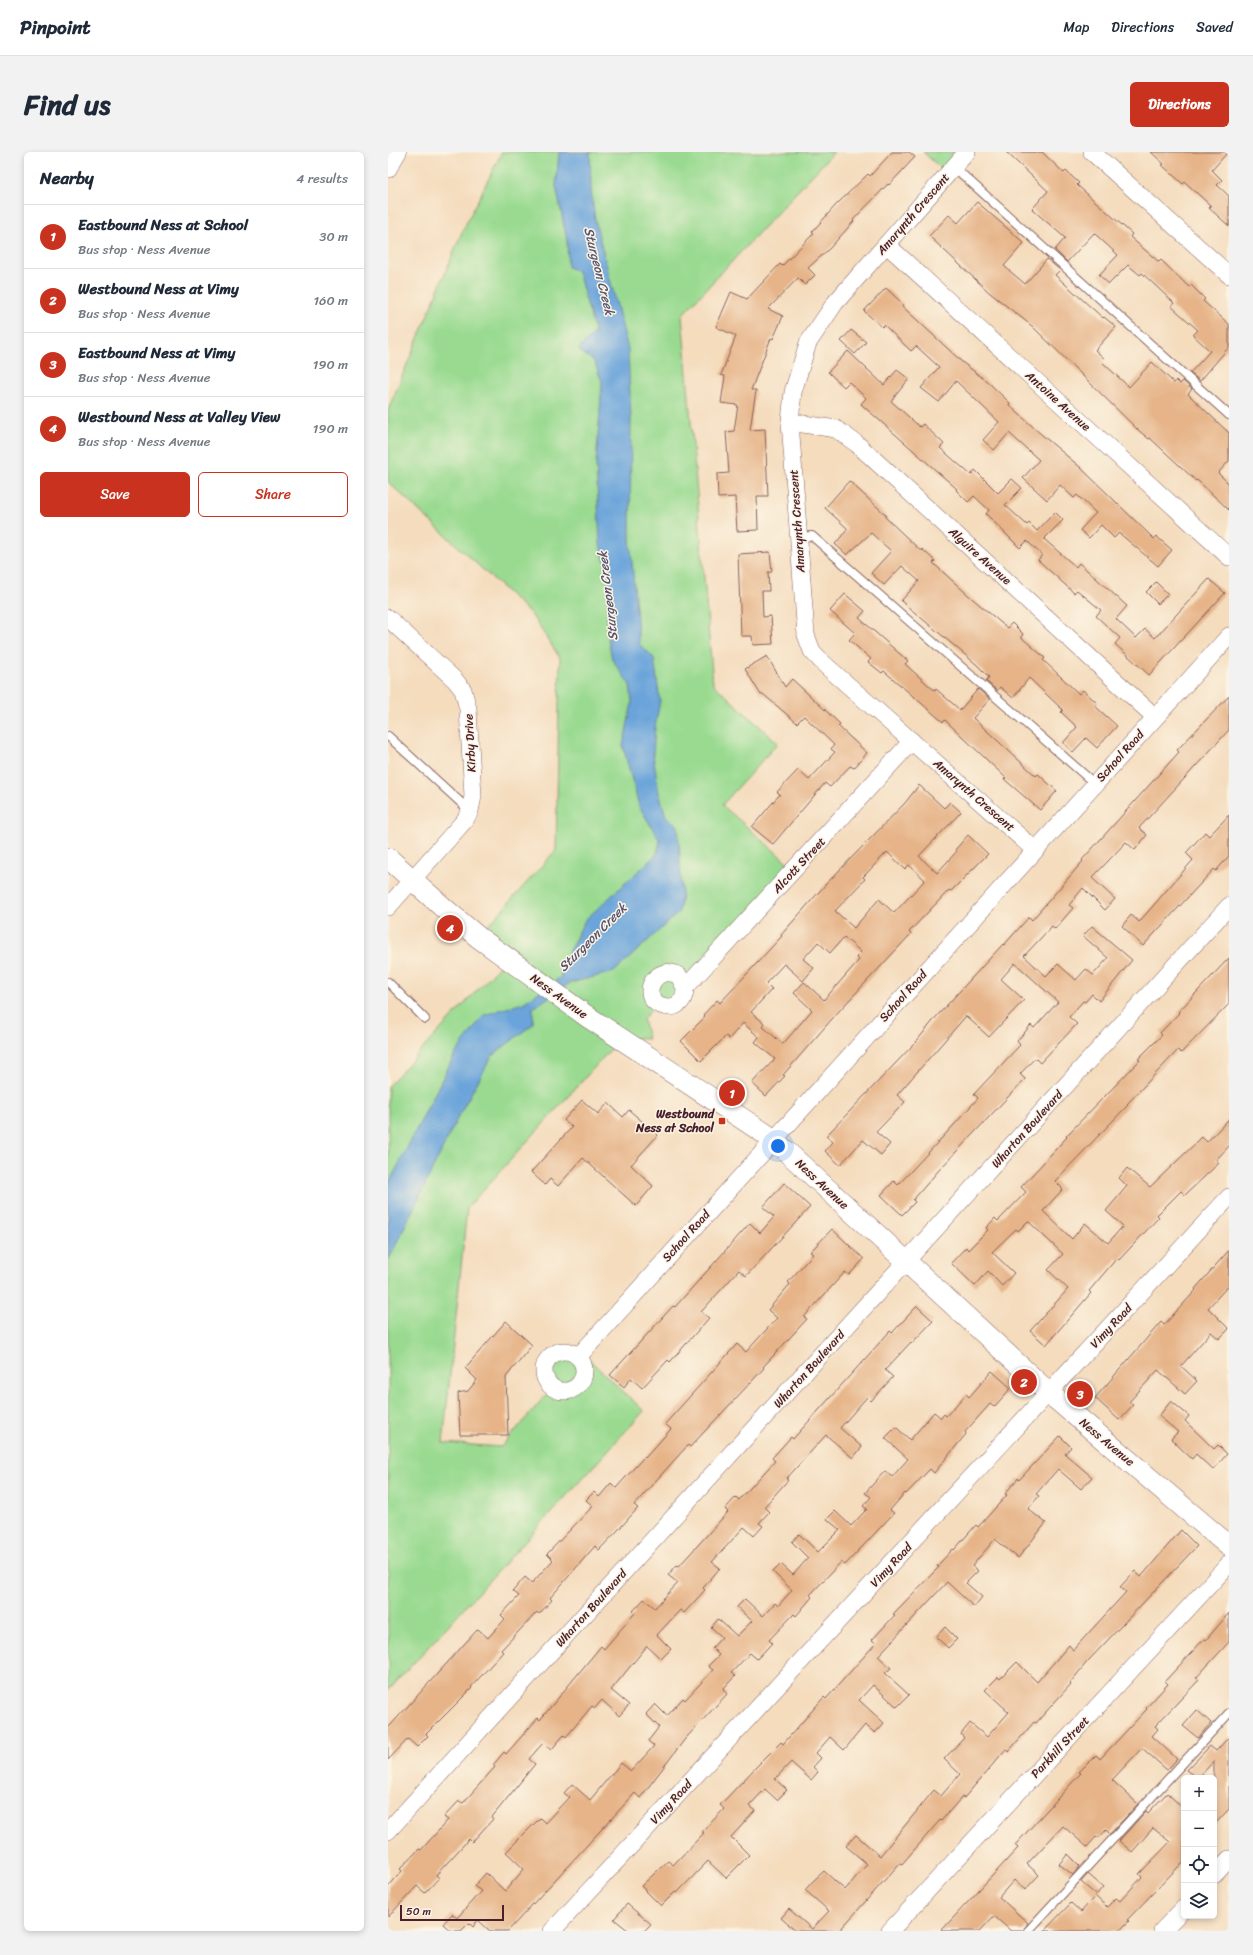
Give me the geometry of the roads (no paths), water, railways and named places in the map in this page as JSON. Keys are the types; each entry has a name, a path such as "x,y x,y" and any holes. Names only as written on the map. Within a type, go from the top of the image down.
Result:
{"street":[{"path":"388,170 398,152"},
{"name":"Amarynth Crescent","path":"967,152 887,245 834,303 808,342 793,392 790,422 806,635 812,651 1035,850"},
{"path":"1092,152 1229,275"},
{"name":"Antoine Avenue","path":"887,245 1229,557"},
{"name":"Alguire Avenue","path":"790,422 836,429 857,444 1155,717"},
{"name":"Kirby Drive","path":"388,618 455,680 463,690 468,709 473,796 470,811 465,820 388,907"},
{"name":"School Road","path":"578,1357 1229,636"},
{"name":"Alcott Street","path":"685,988 912,741"},
{"name":"Ness Avenue","path":"388,858 446,910 507,958 588,1017 773,1140 1049,1393 1229,1546"},
{"name":"Wharton Boulevard","path":"388,1831 1229,906"},
{"name":"Vimy Road","path":"552,1931 1229,1197"},
{"name":"Parkhill Street","path":"890,1931 1229,1564"},
{"path":"1217,1872 1229,1859"},
{"path":"1162,1931 1181,1911"}],"lane":[{"path":"954,167 1229,415"},
{"path":"798,537 812,536 1095,784"},
{"path":"388,736 470,811"},
{"path":"388,982 425,1018"},
{"path":"1028,1931 1229,1713"}],"water":[{"name":"Sturgeon Creek","path":"559,152 590,152 591,189 595,220 628,349 631,419 630,539 639,644 654,658 660,701 655,727 653,754 659,793 666,816 678,826 682,895 679,912 614,972 570,983 533,1008 533,1024 492,1056 459,1115 388,1261 388,1185 455,1054 484,1015 523,1003 561,977 560,963 568,953 585,920 657,854 660,841 639,806 623,746 632,703 630,685 612,659 607,634 608,570 600,545 596,464 602,382 594,361 578,350 595,332 578,272 568,267 567,241 556,186"}],"place":[{"name":"Westbound Ness at Valley View","path":"450,928"},
{"name":"Eastbound Ness at School","path":"732,1093"},
{"name":"Westbound Ness at School","path":"722,1121"},
{"name":"Westbound Ness at Vimy","path":"1024,1382"},
{"name":"Eastbound Ness at Vimy","path":"1080,1394"}]}
